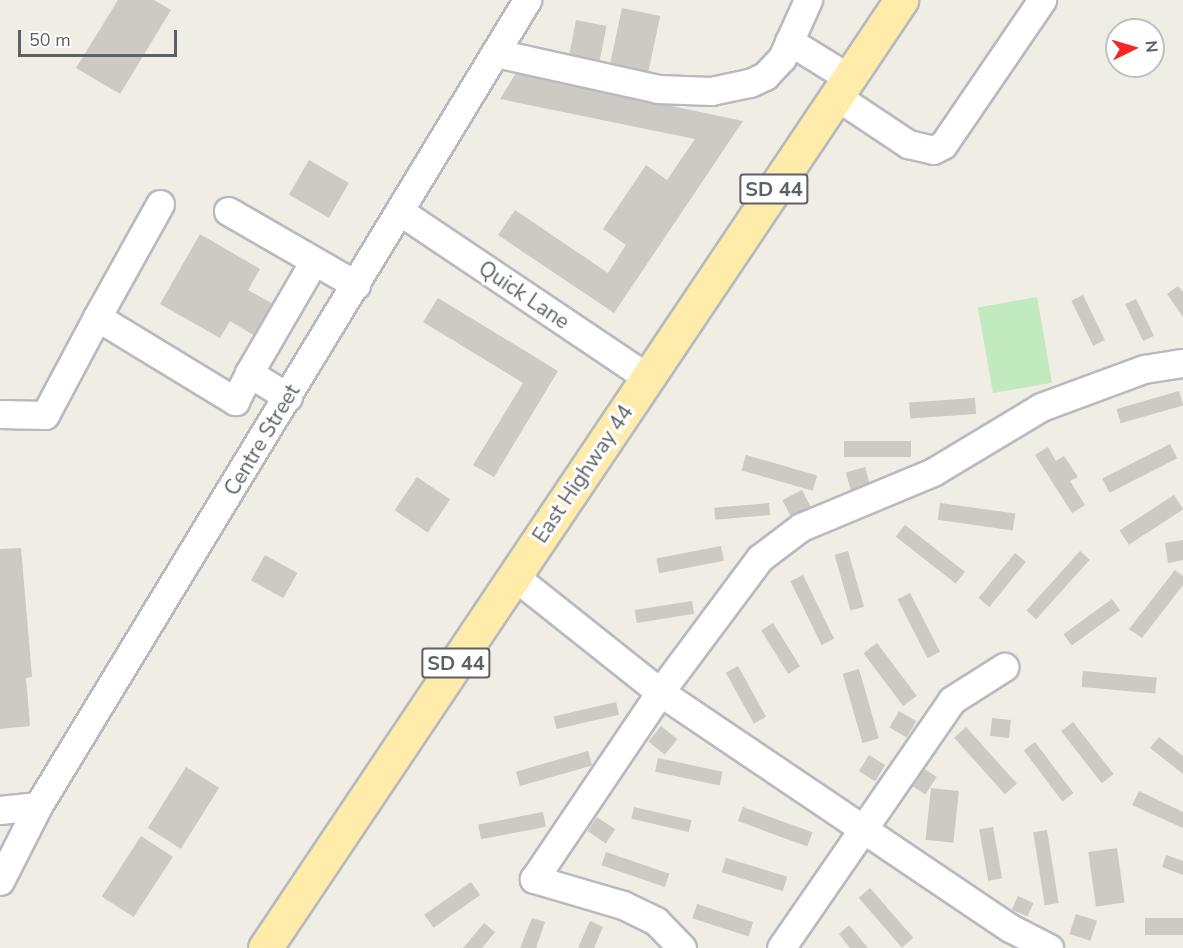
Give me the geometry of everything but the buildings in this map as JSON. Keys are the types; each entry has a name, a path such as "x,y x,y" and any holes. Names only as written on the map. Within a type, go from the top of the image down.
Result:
{"main road":[{"name":"East Highway 44","path":"264,948 901,0"}],"street":[{"name":"Centre Street","path":"0,881 38,806 401,212 527,0"},
{"path":"496,53 658,89 711,91 750,83 765,76 782,58 808,0"},
{"path":"789,41 908,144 933,150 943,145 1042,0"},
{"path":"0,414 45,415 160,204"},
{"path":"228,212 356,285"},
{"name":"Quick Lane","path":"401,212 648,378"},
{"path":"97,317 235,400 314,261"},
{"path":"682,948 656,921 623,905 534,879 660,692 760,558 801,527 933,472 1041,407 1144,369 1183,363"},
{"path":"249,374 288,397"},
{"path":"514,576 660,692 1010,928 1049,948"},
{"path":"781,948 952,700 1004,667"},
{"path":"0,810 38,806"}],"green space":[{"path":"1037,297 1052,383 993,393 978,307"}]}
